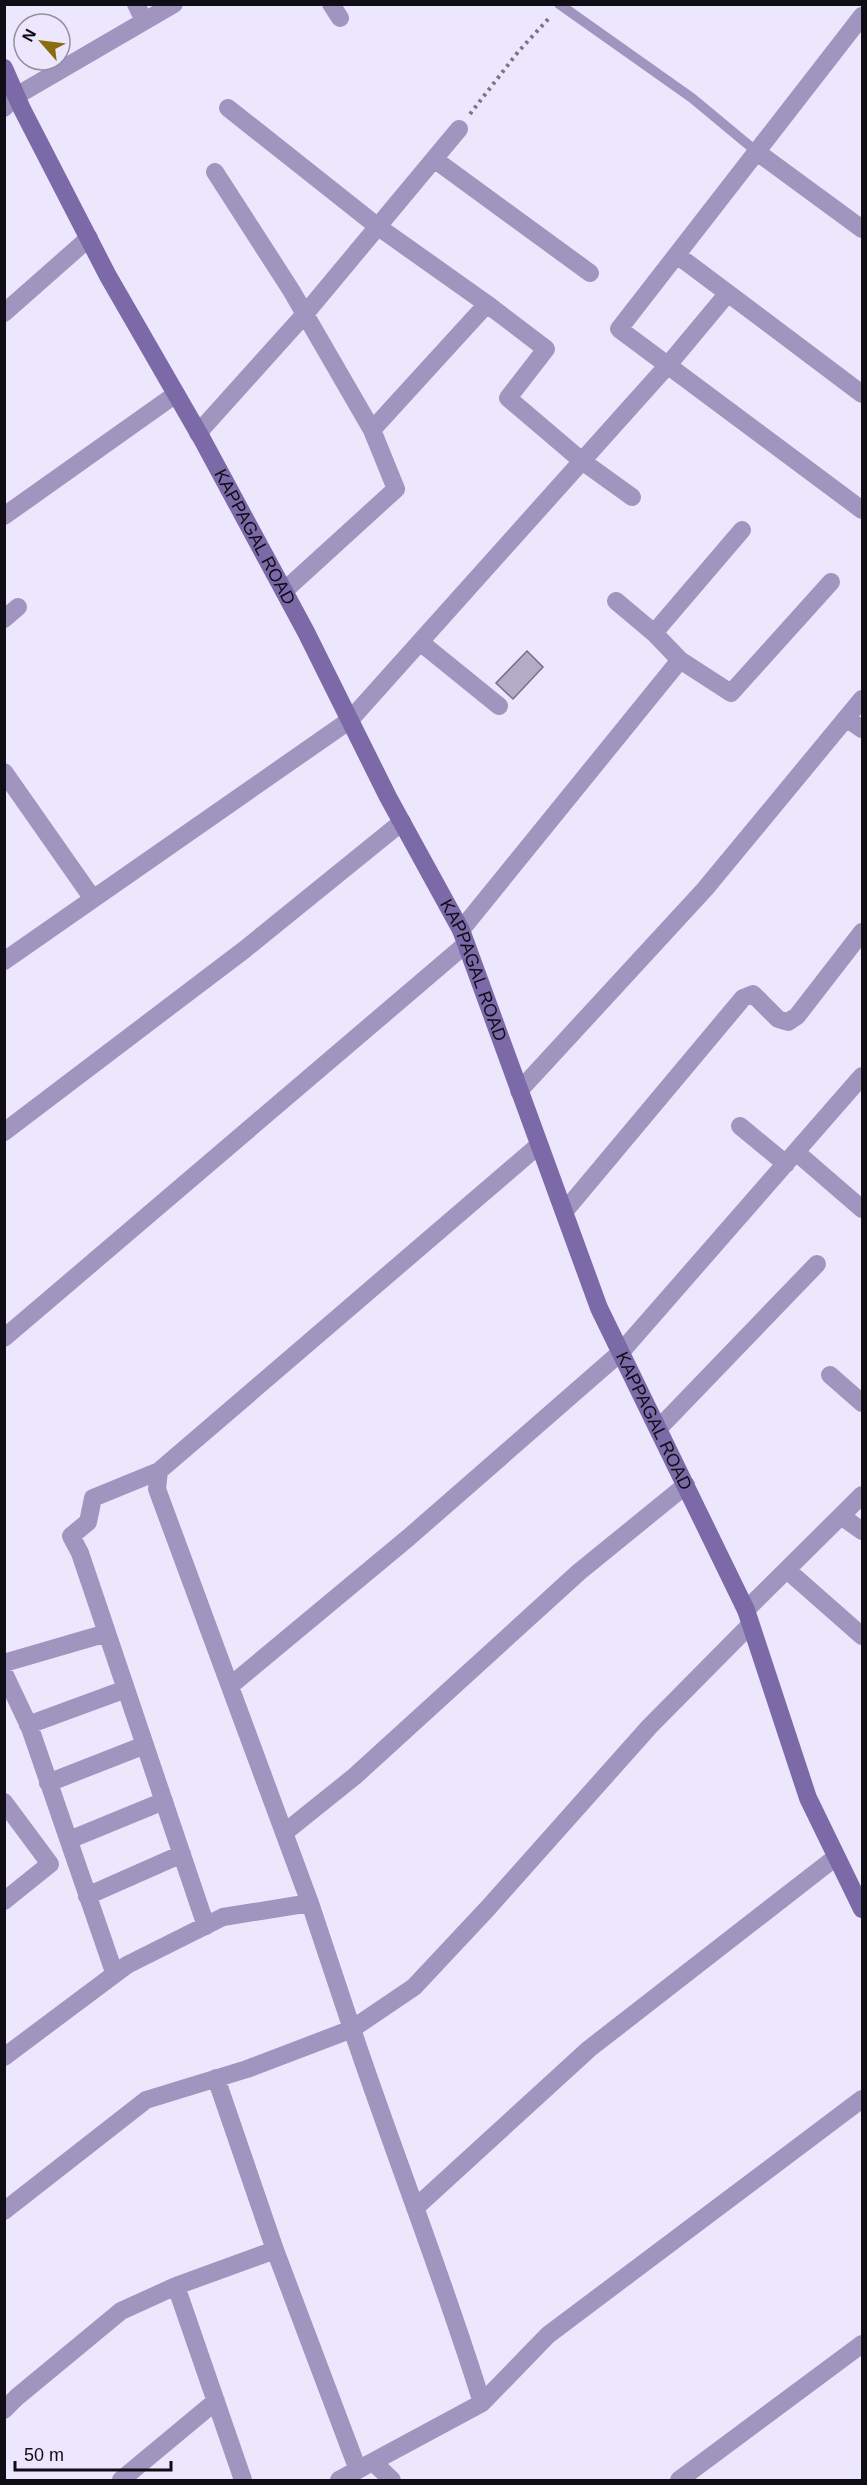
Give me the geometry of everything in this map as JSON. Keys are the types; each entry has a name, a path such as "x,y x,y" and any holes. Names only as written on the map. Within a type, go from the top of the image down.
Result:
{"main road":[{"name":"KAPPAGAL ROAD","path":"4,68 10,102 89,238 284,591 402,822 464,937 599,1308 659,1428 748,1618 808,1798 836,1857 858,1889 862,1909"}],"street":[{"path":"10,102 140,13 174,4"},
{"path":"862,16 620,329 862,510"},
{"path":"228,108 377,226 546,349 508,398 582,461 632,498"},
{"path":"198,433 305,314 459,129"},
{"path":"757,152 862,229"},
{"path":"434,159 590,273"},
{"path":"214,172 305,314 372,430 396,489 284,591"},
{"path":"4,313 89,238"},
{"path":"677,255 862,394"},
{"path":"4,961 350,720 668,365 728,293"},
{"path":"372,430 487,304"},
{"path":"4,516 176,394"},
{"path":"654,633 742,530"},
{"path":"616,601 654,633 680,660 731,693 831,582"},
{"path":"420,642 499,706"},
{"path":"4,1338 464,937 680,660"},
{"path":"519,1091 705,889 862,699"},
{"path":"846,718 862,729"},
{"path":"4,772 93,899"},
{"path":"4,1132 234,957 402,822"},
{"path":"564,1212 743,998 753,994 778,1019 788,1023 797,1016 862,932"},
{"path":"230,1686 417,1530 621,1352 862,1076"},
{"path":"740,1126 791,1158 862,1209"},
{"path":"206,1926 80,1553 71,1536 88,1522 93,1498 159,1472 539,1145"},
{"path":"659,1428 817,1264"},
{"path":"830,1375 862,1403"},
{"path":"159,1472 157,1489 310,1902 352,2029 455,2315 482,2403"},
{"path":"284,1833 355,1776 579,1572 686,1485"},
{"path":"4,2211 146,2100 216,2078 352,2029 414,1987 488,1908 748,1618 786,1570 862,1495"},
{"path":"841,1516 862,1532"},
{"path":"786,1570 862,1636"},
{"path":"4,1663 106,1633"},
{"path":"4,1673 28,1725 114,1972"},
{"path":"28,1725 126,1689"},
{"path":"48,1783 145,1745"},
{"path":"4,1901 51,1864 70,1845 164,1800"},
{"path":"4,1802 51,1864"},
{"path":"87,1896 182,1854"},
{"path":"415,2208 589,2049 836,1857"},
{"path":"4,2057 114,1972 223,1917 310,1902"},
{"path":"216,2078 275,2250 365,2466 392,2481"},
{"path":"339,2481 482,2403 548,2335 862,2099"},
{"path":"4,2410 121,2311 176,2286 275,2250"},
{"path":"176,2286 243,2481"},
{"path":"679,2481 862,2344"},
{"path":"121,2481 216,2401"}],"lane":[{"path":"559,5 692,98 757,152"}],"path":[{"path":"459,129 518,52 559,5"}],"building":[{"path":"527,651 543,667 513,699 496,683"}]}
